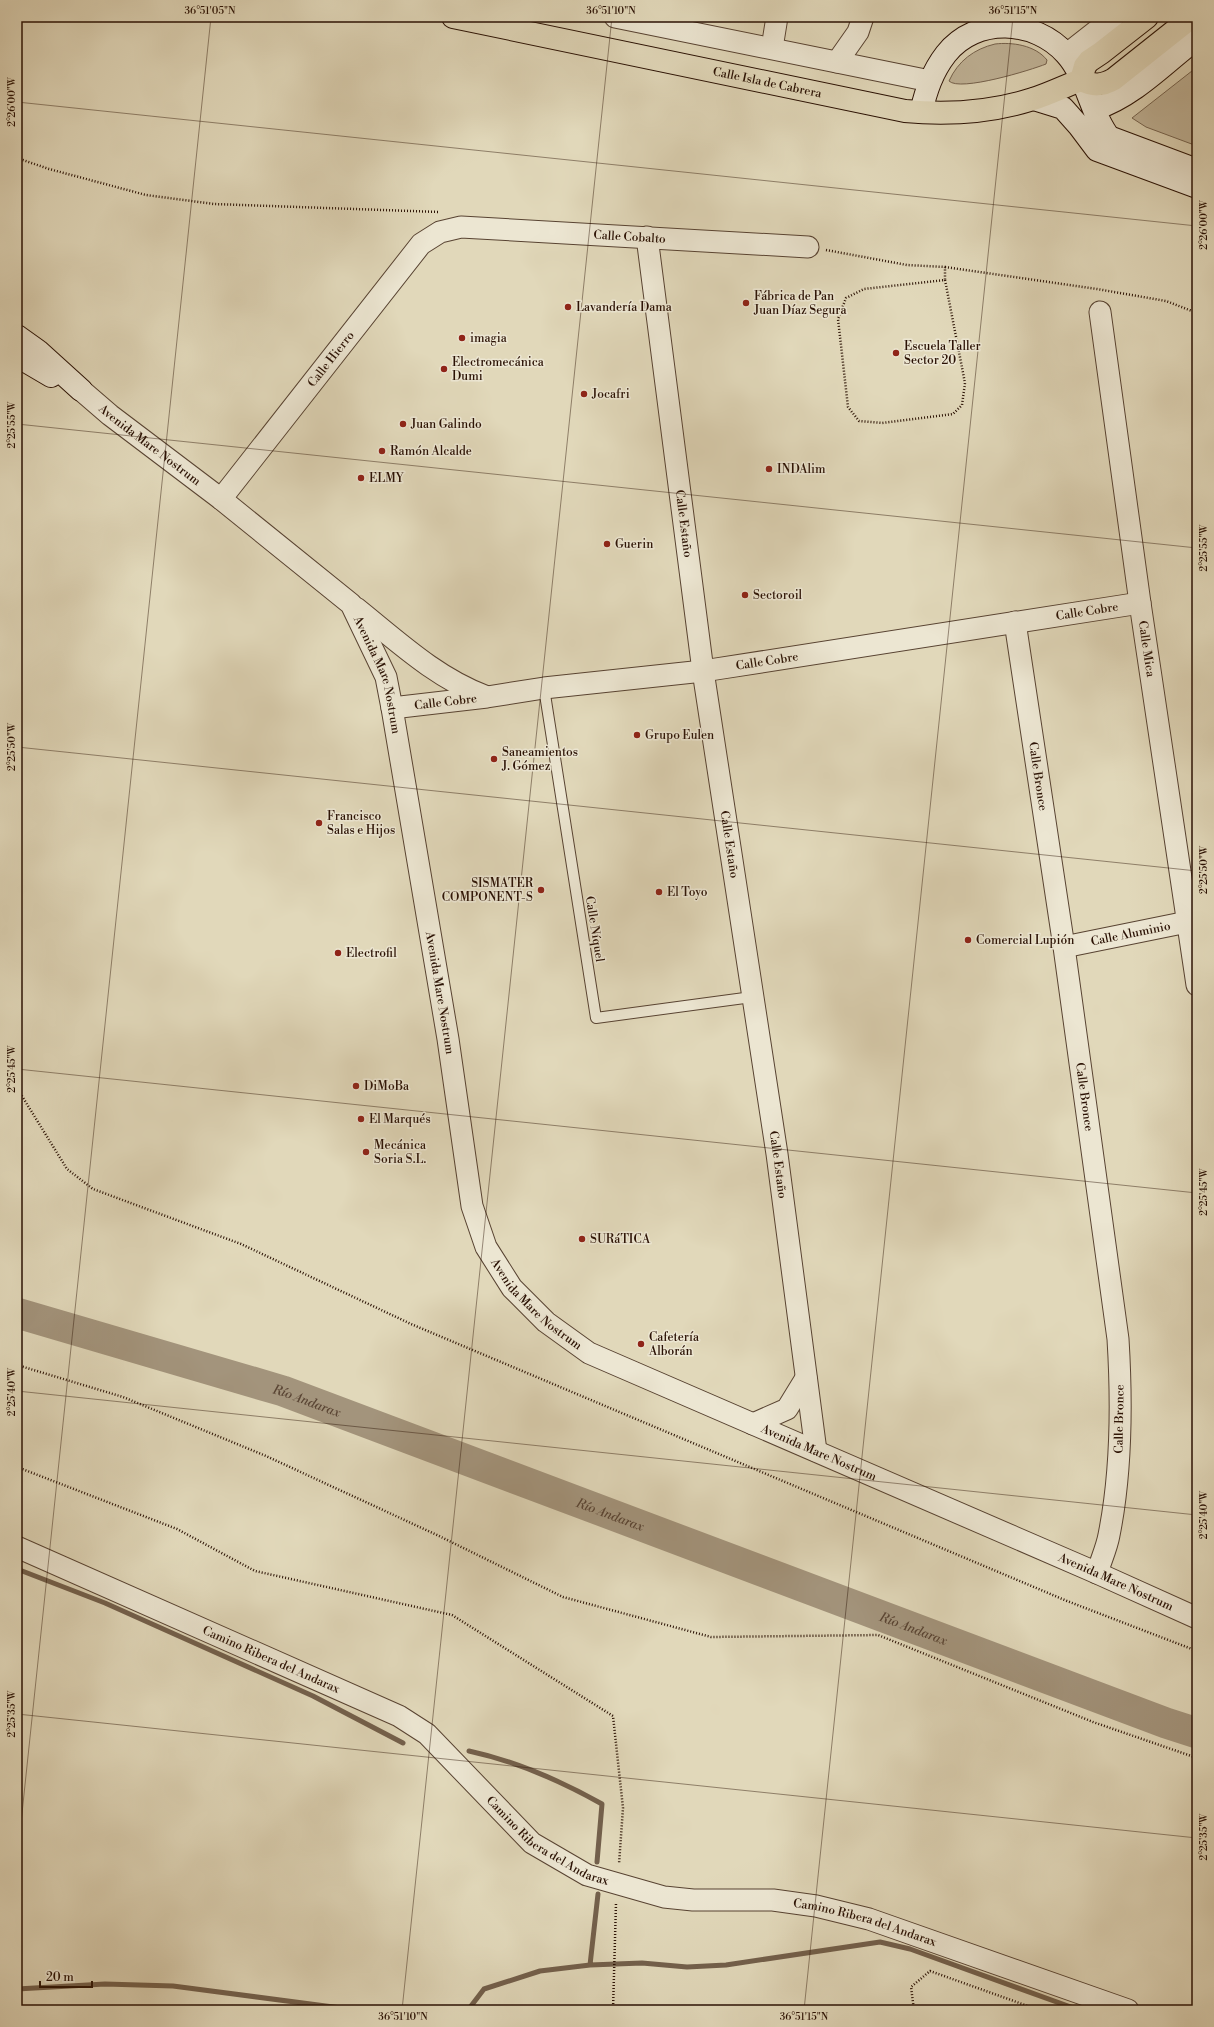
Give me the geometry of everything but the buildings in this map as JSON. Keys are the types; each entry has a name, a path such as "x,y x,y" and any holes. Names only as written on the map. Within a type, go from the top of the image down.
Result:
{"main road":[{"name":"Calle Isla de Cabrera","path":"452,17 905,111 966,111 1002,106 1034,99 1090,75"},
{"path":"1147,17 1101,53 1090,75 1114,79 1192,17"}],"street":[{"path":"615,17 930,81"},
{"path":"772,48 776,17"},
{"path":"837,62 858,32 863,17"},
{"path":"1066,54 1108,21"},
{"path":"921,112 930,81 946,54 959,41 980,30 1009,22 1022,28 1032,25 1066,54 1074,64 1090,75 1095,109 1102,127 1110,137 1197,170"},
{"path":"1095,109 1112,104 1132,91 1197,38"},
{"path":"1034,99 1063,108 1097,150 1197,187"},
{"name":"Calle Cobalto","path":"448,220 461,227 808,247"},
{"name":"Calle Hierro","path":"220,499 421,244 440,232 448,220"},
{"name":"Calle Estaño","path":"647,237 703,671 777,1154 816,1451"},
{"name":"Calle Mica","path":"1100,312 1140,603 1192,920 1197,984"},
{"name":"Avenida Mare Nostrum","path":"17,336 38,351 110,415 220,499 413,654 463,688 487,697"},
{"name":"Avenida Mare Nostrum","path":"17,356 41,371 81,390"},
{"name":"Calle Cobre","path":"392,708 487,697 544,688 703,671 1140,603"},
{"name":"Avenida Mare Nostrum","path":"351,604 386,677 448,1039 472,1206 486,1247 512,1288 546,1322 589,1353 1097,1573 1197,1618"},
{"name":"Calle Bronce","path":"1015,622 1064,947 1118,1339 1122,1402 1118,1472 1109,1536 1097,1573"},
{"name":"Calle Aluminio","path":"1064,947 1192,920"},
{"path":"753,1424 787,1409 806,1378"},
{"name":"Camino Ribera del Andarax","path":"17,1547 399,1716 427,1734 532,1843 602,1880 664,1897 692,1900 773,1900 816,1906 846,1913 869,1919 1128,2010"}],"lane":[{"name":"Calle Níquel","path":"544,688 596,1018 752,997"}],"path":[{"path":"17,158 49,169 146,195 214,204 448,220"},
{"path":"808,247 907,265 945,267 1097,289 1158,300 1197,313"},
{"path":"945,267 945,280 965,383 962,406 953,414 882,423 859,421 848,407 838,319 846,298 864,289 945,280"},
{"path":"17,1088 67,1169 93,1188 241,1244 419,1327 1067,1601 1197,1651"},
{"path":"17,1365 123,1397 266,1456 563,1597 711,1637 878,1635 1093,1722 1197,1758"},
{"path":"17,1467 177,1529 255,1571 452,1615 613,1716 623,1808 602,1880 614,1958 613,2010"},
{"path":"914,2010 911,1987 930,1971 1040,2010"}],"shaded area":[{"path":"995,44 1016,44 1030,48 1042,55 1047,60 1046,64 1012,75 981,82 956,84 949,81 957,67 968,57 980,49"},
{"path":"1197,67 1197,146 1146,127 1132,118"}],"waterway":[{"name":"Río Andarax","path":"17,1313 283,1391 1166,1723 1197,1733"},
{"path":"17,1569 105,1603 313,1696 403,1743"},
{"path":"469,1751 520,1766 570,1787 602,1804 597,1862"},
{"path":"590,1965 598,1894"},
{"path":"468,2010 484,1989 540,1971 590,1965 642,1963 687,1967 726,1965 880,1942 910,1949 1079,2010"},
{"path":"17,1989 105,1984 173,1986 356,2010"}],"place":[{"name":"Fábrica de Pan Juan Díaz Segura","path":"746,303"},
{"name":"Lavandería Dama","path":"568,307"},
{"name":"imagia","path":"462,338"},
{"name":"Escuela Taller Sector 20","path":"896,353"},
{"name":"Electromecánica Dumi","path":"444,369"},
{"name":"Jocafri","path":"584,394"},
{"name":"Juan Galindo","path":"403,424"},
{"name":"Ramón Alcalde","path":"382,451"},
{"name":"INDAlim","path":"769,469"},
{"name":"ELMY","path":"361,478"},
{"name":"Guerin","path":"607,544"},
{"name":"Sectoroil","path":"745,595"},
{"name":"Grupo Eulen","path":"637,735"},
{"name":"Saneamientos J. Gómez","path":"494,759"},
{"name":"Francisco Salas e Hijos","path":"319,823"},
{"name":"SISMATER COMPONENT-S","path":"541,890"},
{"name":"El Toyo","path":"659,892"},
{"name":"Comercial Lupión","path":"968,940"},
{"name":"Electrofil","path":"338,953"},
{"name":"DiMoBa","path":"356,1086"},
{"name":"El Marqués","path":"361,1119"},
{"name":"Mecánica Soria S.L.","path":"366,1152"},
{"name":"SURáTICA","path":"582,1239"},
{"name":"Cafetería Alborán","path":"641,1344"}]}
